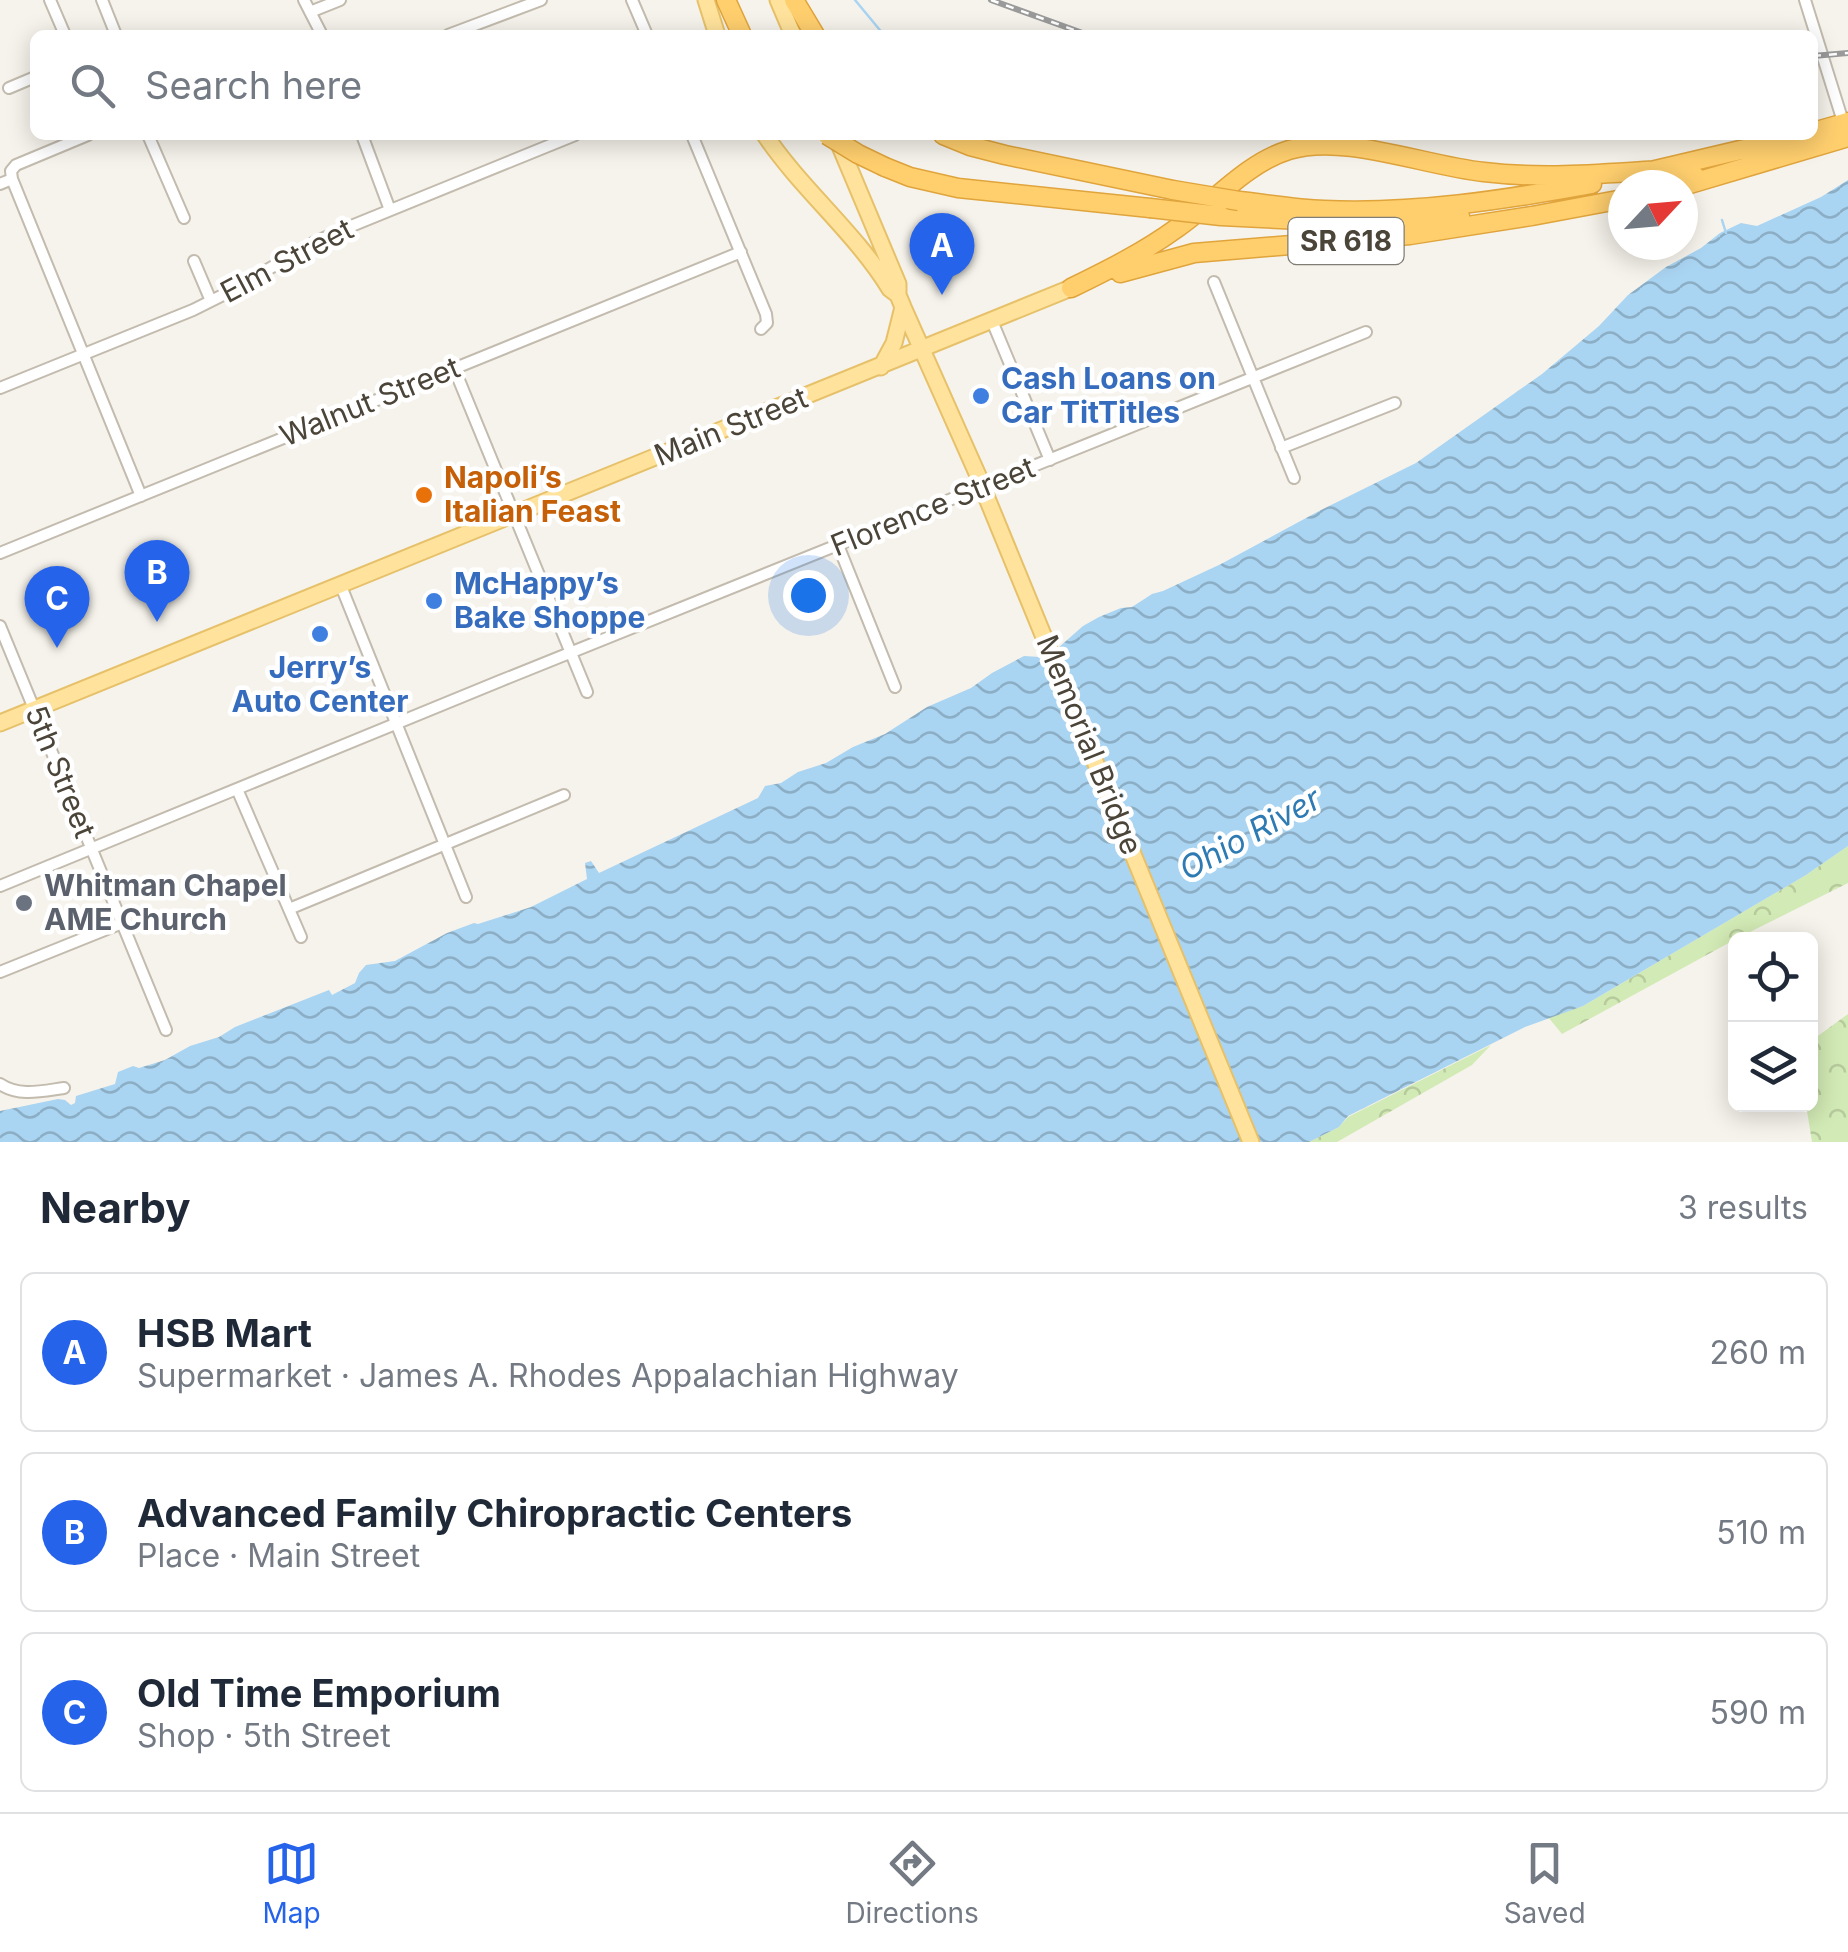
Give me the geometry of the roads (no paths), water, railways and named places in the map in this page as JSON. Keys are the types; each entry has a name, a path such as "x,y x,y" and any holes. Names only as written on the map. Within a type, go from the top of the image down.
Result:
{"highway":[{"path":"726,0 740,30"},
{"path":"794,0 811,30"},
{"path":"1818,132 1847,130"},
{"path":"1698,181 1847,130"},
{"path":"835,140 910,177 958,188 1221,216 1332,223 1410,222 1608,197"},
{"path":"955,140 1005,155 1173,190 1291,207 1377,210 1608,184"},
{"path":"1684,170 1787,140"},
{"path":"1071,288 1150,246 1264,160 1294,148 1346,146 1482,172 1608,177"},
{"path":"1698,172 1755,164"},
{"name":"SR 618","path":"1071,288 1194,253 1396,236 1532,216 1608,198"}],"main road":[{"path":"706,0 716,30"},
{"path":"778,0 791,30"},
{"path":"769,140 847,231 900,301"},
{"path":"837,140 898,284 900,301 894,343 881,366"},
{"name":"Main Street","path":"0,723 1071,288"},
{"name":"Memorial Bridge","path":"900,301 980,480 1251,1142"}],"street":[{"path":"50,0 63,30"},
{"path":"102,0 114,30"},
{"path":"304,0 319,30"},
{"path":"310,12 340,0"},
{"path":"461,30 542,0"},
{"path":"632,0 645,30"},
{"path":"1805,0 1812,30"},
{"path":"1818,49 1847,130"},
{"path":"9,88 30,83"},
{"path":"55,140 58,148"},
{"path":"76,140 13,167 12,178 141,496"},
{"path":"150,140 184,218"},
{"path":"364,140 390,210"},
{"name":"Elm Street","path":"0,388 212,301 313,244 390,210 564,140"},
{"path":"694,140 766,314 766,324 760,329"},
{"path":"0,184 12,178"},
{"name":"Walnut Street","path":"0,553 741,252"},
{"path":"194,261 212,301"},
{"path":"1214,282 1294,478"},
{"path":"992,322 1050,460"},
{"name":"Florence Street","path":"0,886 1366,332"},
{"path":"454,368 587,692"},
{"path":"1281,448 1394,402"},
{"path":"838,545 895,687"},
{"path":"340,586 466,897"},
{"name":"5th Street","path":"0,626 166,1030"},
{"path":"237,788 301,938"},
{"path":"289,909 564,794"},
{"path":"0,972 122,923"},
{"path":"0,1084 20,1092 64,1088"}],"water":[{"name":"Ohio River","path":"1848,180 1848,846 1806,875 1583,1006 1525,1027 1348,1116 1339,1127 1309,1142 0,1142 0,1111 58,1099 71,1105 76,1096 115,1084 118,1072 165,1060 190,1046 329,990 332,995 355,983 366,965 395,961 447,933 531,907 587,879 585,863 591,861 599,873 758,798 765,786 781,783 885,734 1024,656 1040,657 1058,648 1099,617 1132,607 1152,594 1221,564 1416,463 1542,374 1599,326 1628,295 1666,267 1679,260 1698,260 1698,250 1741,223 1757,226"}],"waterway":[{"path":"855,0 880,30"},
{"path":"1722,220 1726,233"}],"railway":[{"path":"991,0 1074,30"},
{"path":"1818,56 1848,53"}],"place":[{"name":"HSB Mart","path":"942,295"},
{"name":"Cash Loans on Car TitTitles","path":"981,396"},
{"name":"Napoli’s Italian Feast","path":"424,495"},
{"name":"McHappy’s Bake Shoppe","path":"434,601"},
{"name":"Advanced Family Chiropractic Centers","path":"157,622"},
{"name":"Jerry’s Auto Center","path":"320,634"},
{"name":"Old Time Emporium","path":"57,648"},
{"name":"Whitman Chapel AME Church","path":"24,903"}]}
